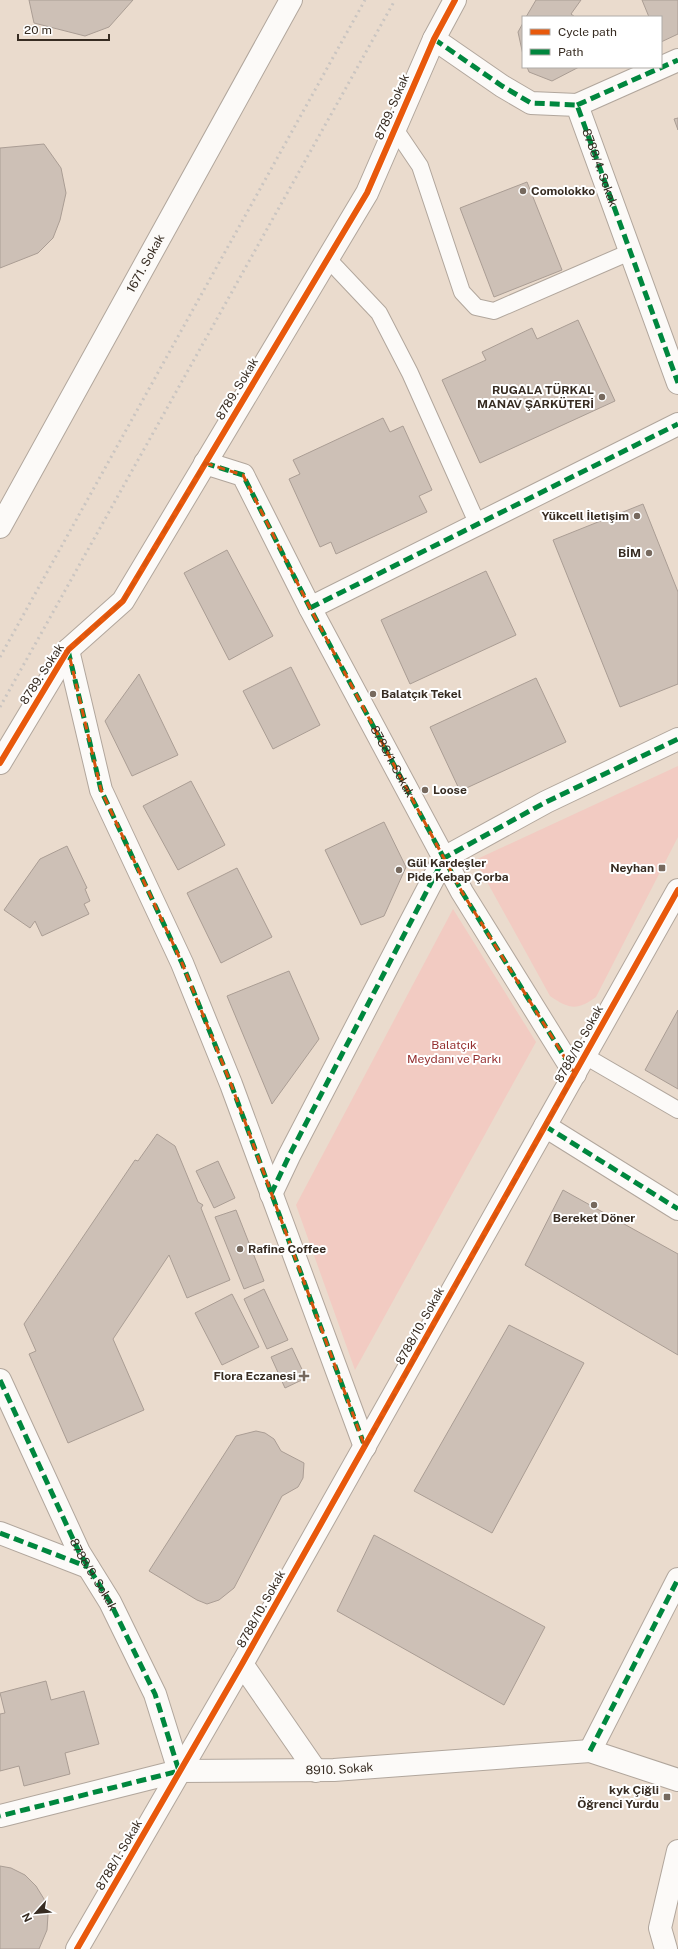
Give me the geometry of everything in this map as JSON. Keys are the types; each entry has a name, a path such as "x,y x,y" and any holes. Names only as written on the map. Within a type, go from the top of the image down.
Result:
{"street":[{"name":"1671. Sokak","path":"0,527 291,0"},
{"name":"8789. Sokak","path":"0,763 68,650 123,601 328,259 367,193 434,39 454,0"},
{"path":"434,39 502,86 531,103 577,105 660,68"},
{"path":"662,67 678,60"},
{"name":"8788/4. Sokak","path":"577,105 630,252 673,351 678,383"},
{"path":"310,608 678,424"},
{"name":"8788/1. Sokak","path":"206,463 243,475 310,608 462,892 580,1065"},
{"path":"68,650 101,790 182,963 231,1084 364,1447"},
{"path":"271,1194 289,1156 444,858 546,802 678,739"},
{"name":"8788/10. Sokak","path":"179,1772 242,1664 678,890"},
{"path":"545,1126 678,1209"},
{"name":"8788/9. Sokak","path":"0,1380 79,1552 110,1602 155,1694 179,1772"},
{"path":"0,1533 88,1567"},
{"path":"590,1751 676,1586"},
{"path":"242,1664 316,1771"},
{"name":"8910. Sokak","path":"0,1816 179,1772 316,1771 590,1751 678,1780"},
{"name":"8788/1. Sokak","path":"77,1949 179,1772"},
{"path":"666,1949 678,1851"}],"lane":[{"path":"395,129 420,166 462,292 476,307 494,311 630,252"},
{"path":"328,259 379,313 410,373 478,525"},
{"path":"580,1065 678,1110"}],"highlighted area":[{"path":"205,463 243,475 310,608 462,892 575,1074 365,1447 231,1084 182,963 101,790 68,650 123,601"}],"green space":[{"path":"678,766 678,837 596,997 583,1005 573,1007 563,1004 550,996 475,860"},
{"name":"Balatçık Meydanı ve Parkı","path":"453,909 536,1042 355,1370 296,1205"}],"building":[{"path":"29,0 133,0 109,27 85,36 34,23"},
{"path":"536,0 581,0 571,14 574,16 527,16"},
{"path":"642,0 678,0 678,34 662,42 662,16 649,16"},
{"path":"522,25 522,50 518,32"},
{"path":"527,68 577,68 552,81 529,72"},
{"path":"678,118 678,130 674,119"},
{"path":"44,144 61,168 66,193 60,220 53,238 38,253 0,268 0,148"},
{"path":"527,182 562,270 494,297 460,208"},
{"path":"578,320 615,401 480,463 442,380 486,360 482,352 532,328 537,339"},
{"path":"383,418 390,432 403,426 432,490 419,496 427,512 336,554 331,542 320,547 289,479 300,474 293,460"},
{"path":"643,504 678,592 678,684 620,707 553,540"},
{"path":"227,550 273,636 229,660 184,573"},
{"path":"486,571 516,635 410,684 381,620"},
{"path":"291,667 320,725 273,749 243,691"},
{"path":"139,674 178,755 132,776 105,721"},
{"path":"536,678 566,742 460,791 430,727"},
{"path":"191,781 225,845 178,870 143,806"},
{"path":"384,822 406,867 384,916 361,925 325,850"},
{"path":"67,846 87,888 85,889 90,901 84,904 89,914 42,936 35,921 30,928 4,910 40,859"},
{"path":"237,868 272,937 221,963 187,893"},
{"path":"289,971 319,1039 272,1104 227,996"},
{"path":"678,1010 678,1089 645,1070"},
{"path":"157,1134 175,1146 198,1202 203,1205 201,1208 230,1280 187,1298 169,1255 113,1339 144,1410 68,1443 29,1354 36,1351 24,1324 135,1160 138,1161"},
{"path":"218,1161 235,1198 214,1208 196,1171"},
{"path":"563,1190 678,1254 678,1355 525,1265"},
{"path":"236,1210 264,1281 244,1289 215,1217"},
{"path":"264,1289 288,1340 267,1349 244,1299"},
{"path":"232,1294 259,1347 222,1365 195,1313"},
{"path":"509,1325 584,1363 492,1533 414,1491"},
{"path":"292,1348 306,1378 285,1388 271,1357"},
{"path":"256,1431 265,1433 274,1439 281,1451 304,1463 303,1478 298,1487 282,1496 234,1588 219,1600 207,1604 197,1600 149,1571 236,1436"},
{"path":"374,1535 545,1627 504,1705 337,1611"},
{"path":"46,1681 51,1700 84,1691 99,1744 65,1753 70,1774 24,1786 19,1766 0,1771 0,1714 5,1713 0,1693"},
{"path":"0,1866 11,1868 25,1875 36,1886 44,1899 48,1915 47,1930 39,1949 0,1949"}],"railway":[{"path":"0,657 365,0"},
{"path":"0,707 395,0"}],"marked path":[{"path":"434,39 502,86 531,103 577,105 678,383"},
{"path":"662,67 678,60"},
{"path":"577,105 660,68"},
{"path":"310,608 678,424"},
{"path":"205,463 243,475 310,608 462,892 575,1074"},
{"path":"68,650 101,790 182,963 231,1084 365,1447"},
{"path":"271,1194 289,1156 444,858 546,802 678,739"},
{"path":"545,1126 678,1209"},
{"path":"0,1380 79,1552 110,1602 155,1694 179,1771 0,1816"},
{"path":"0,1533 88,1567"},
{"path":"590,1751 678,1579"}],"cycle path":[{"path":"0,763 68,650 123,601 367,193 434,39 455,0"},
{"path":"77,1949 242,1664 678,890"}],"place":[{"name":"Comolokko","path":"523,191"},
{"name":"RUGALA TÜRKAL MANAV ŞARKÜTERİ","path":"602,397"},
{"name":"Yükcell İletişim","path":"637,516"},
{"name":"BİM","path":"649,553"},
{"name":"Balatçık Tekel","path":"373,694"},
{"name":"Loose","path":"425,790"},
{"name":"Neyhan","path":"662,868"},
{"name":"Gül Kardeşler Pide Kebap Çorba","path":"399,870"},
{"name":"Bereket Döner","path":"594,1205"},
{"name":"Rafine Coffee","path":"240,1249"},
{"name":"Flora Eczanesi","path":"304,1376"},
{"name":"kyk Çiğli Öğrenci Yurdu","path":"667,1797"}]}
